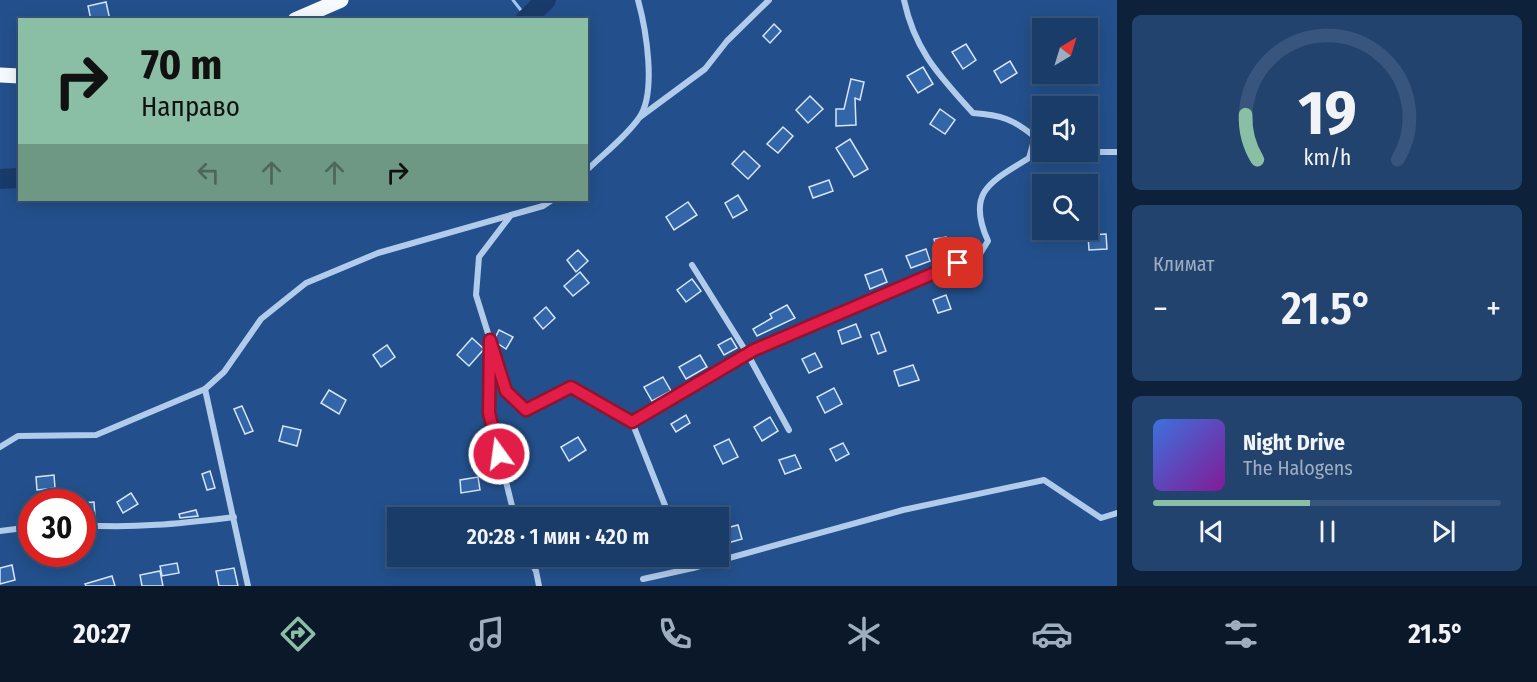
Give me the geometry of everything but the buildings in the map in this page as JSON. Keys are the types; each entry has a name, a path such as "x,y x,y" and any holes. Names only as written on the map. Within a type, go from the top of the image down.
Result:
{"main road":[{"path":"300,18 341,0"},
{"path":"0,75 18,76"}],"street":[{"path":"588,169 640,118 705,69 727,41 769,0"},
{"path":"632,422 747,353 980,254 988,241 979,220 980,199 993,180 1029,158 1035,138 1016,122 991,114 973,113 928,63 908,22 904,0"},
{"path":"639,2 647,56 647,99 640,118"},
{"path":"1098,152 1117,152"},
{"path":"0,447 18,436 96,435 205,389 224,372 261,319 306,283 378,253 543,206 550,201"},
{"path":"511,215 479,257 476,295 506,391 526,410 571,387 632,422 666,507"},
{"path":"692,265 747,353 789,430"},
{"path":"490,340 489,413 512,507"},
{"path":"205,389 248,586"},
{"path":"643,579 693,568 903,510 1044,480 1101,518 1117,513"},
{"path":"96,526 116,528 171,525 234,517"},
{"path":"0,531 18,529"},
{"path":"534,567 539,586"}],"waterway":[{"path":"513,0 527,18"},
{"path":"527,18 546,0"},
{"path":"0,179 18,178"}],"route":[{"path":"499,454 489,413 490,340 506,391 526,410 571,387 632,422 754,350 847,308 958,263"}]}
